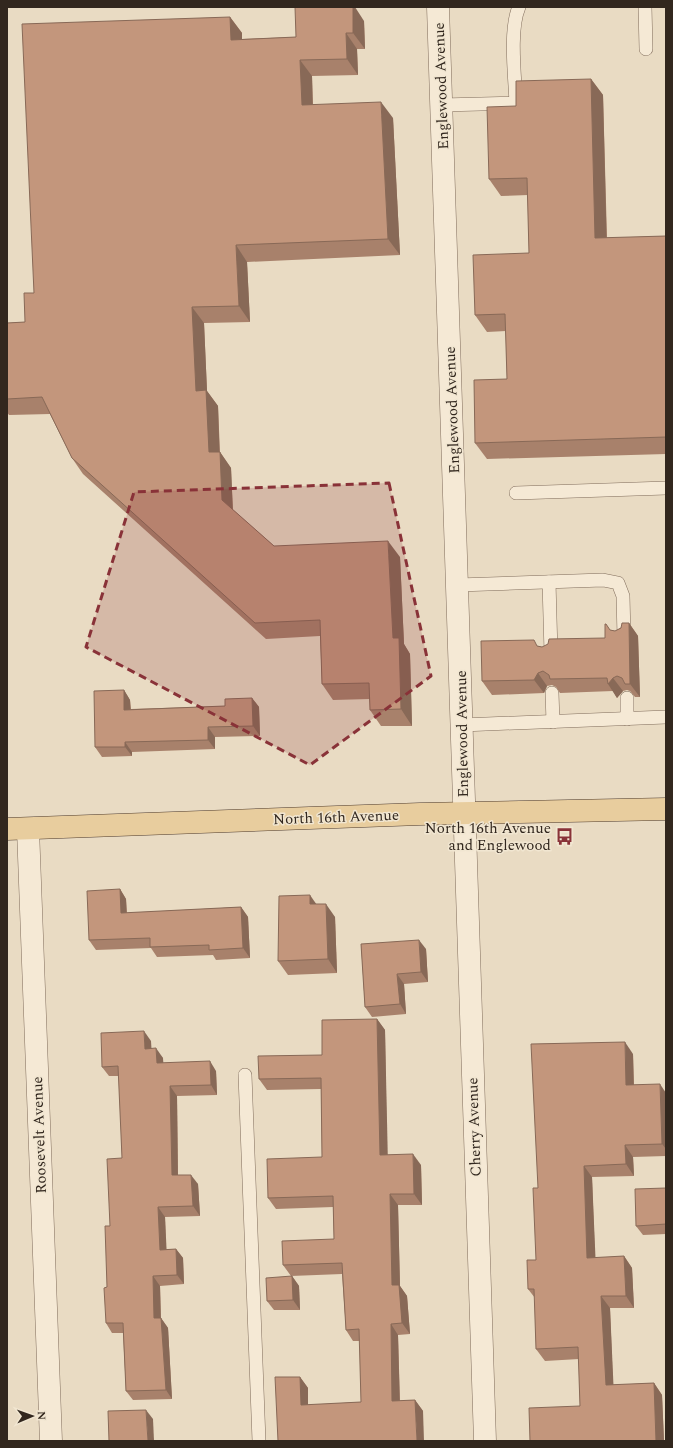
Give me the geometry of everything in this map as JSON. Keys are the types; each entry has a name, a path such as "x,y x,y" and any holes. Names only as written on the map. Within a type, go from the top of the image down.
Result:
{"main road":[{"name":"North 16th Avenue","path":"17,829 464,813 666,808"}],"street":[{"name":"Englewood Avenue","path":"438,7 458,585 464,813"},
{"name":"Cherry Avenue","path":"464,813 485,1441"},
{"name":"Roosevelt Avenue","path":"17,829 51,1441"}],"lane":[{"path":"442,104 516,103 515,15 519,7"},
{"path":"645,7 646,49"},
{"path":"516,493 666,488"},
{"path":"458,585 603,580 618,583 623,596 624,637"},
{"path":"549,582 551,653"},
{"path":"552,693 553,722"},
{"path":"627,698 627,719"},
{"path":"462,725 666,717"},
{"path":"245,1075 259,1441"}],"highlighted area":[{"path":"389,483 431,676 310,765 86,647 134,492"}],"building":[{"path":"295,7 353,7 353,33 346,33 347,59 300,60 302,105 381,102 388,239 236,245 239,306 192,307 196,391 206,390 209,452 220,452 222,500 274,546 388,541 393,638 399,638 401,709 370,710 369,683 322,684 320,620 255,623 72,458 42,397 7,399 7,323 25,322 24,293 34,293 22,24 230,17 231,40 296,37"},
{"path":"591,79 595,238 666,236 666,437 475,443 474,380 507,379 505,314 475,315 473,255 529,253 527,178 489,179 487,107 516,106 516,81"},
{"path":"622,623 629,623 630,684 625,684 622,678 617,676 608,684 607,678 550,679 549,675 543,671 538,673 534,680 482,681 481,641 534,640 537,646 542,647 548,644 549,639 605,638 605,624 610,630 615,631 621,628"},
{"path":"124,690 124,710 225,706 225,699 252,698 253,726 208,727 208,740 125,742 125,747 95,747 94,691"},
{"path":"120,889 121,913 241,907 243,948 209,950 209,945 150,947 150,938 89,940 87,891"},
{"path":"310,895 310,904 326,904 328,959 278,961 279,896"},
{"path":"419,940 421,972 397,974 400,1004 365,1007 361,944"},
{"path":"377,1019 380,1155 413,1154 414,1194 390,1194 392,1285 399,1285 402,1323 391,1324 392,1401 415,1400 417,1441 278,1441 275,1377 300,1377 301,1405 361,1402 359,1329 346,1330 342,1263 283,1265 282,1241 334,1239 333,1196 268,1198 267,1159 322,1157 321,1078 259,1079 258,1056 322,1055 322,1020"},
{"path":"144,1031 145,1049 156,1048 157,1063 210,1061 211,1085 170,1086 172,1175 191,1175 193,1206 158,1207 160,1250 176,1249 177,1275 153,1276 154,1318 161,1318 166,1390 126,1391 123,1323 106,1323 104,1288 107,1287 105,1226 110,1226 107,1159 122,1158 118,1066 102,1067 101,1033"},
{"path":"625,1042 626,1085 660,1084 662,1144 625,1145 626,1164 584,1166 587,1258 624,1256 626,1296 601,1296 606,1385 654,1383 656,1441 530,1441 529,1408 580,1406 578,1347 536,1349 534,1289 528,1289 527,1260 536,1260 533,1188 538,1188 531,1044"},
{"path":"666,1188 666,1224 636,1226 635,1189"},
{"path":"292,1276 293,1300 267,1301 266,1278"},
{"path":"146,1410 148,1441 109,1441 108,1411"}],"place":[{"name":"North 16th Avenue and Englewood","path":"564,837"}]}
